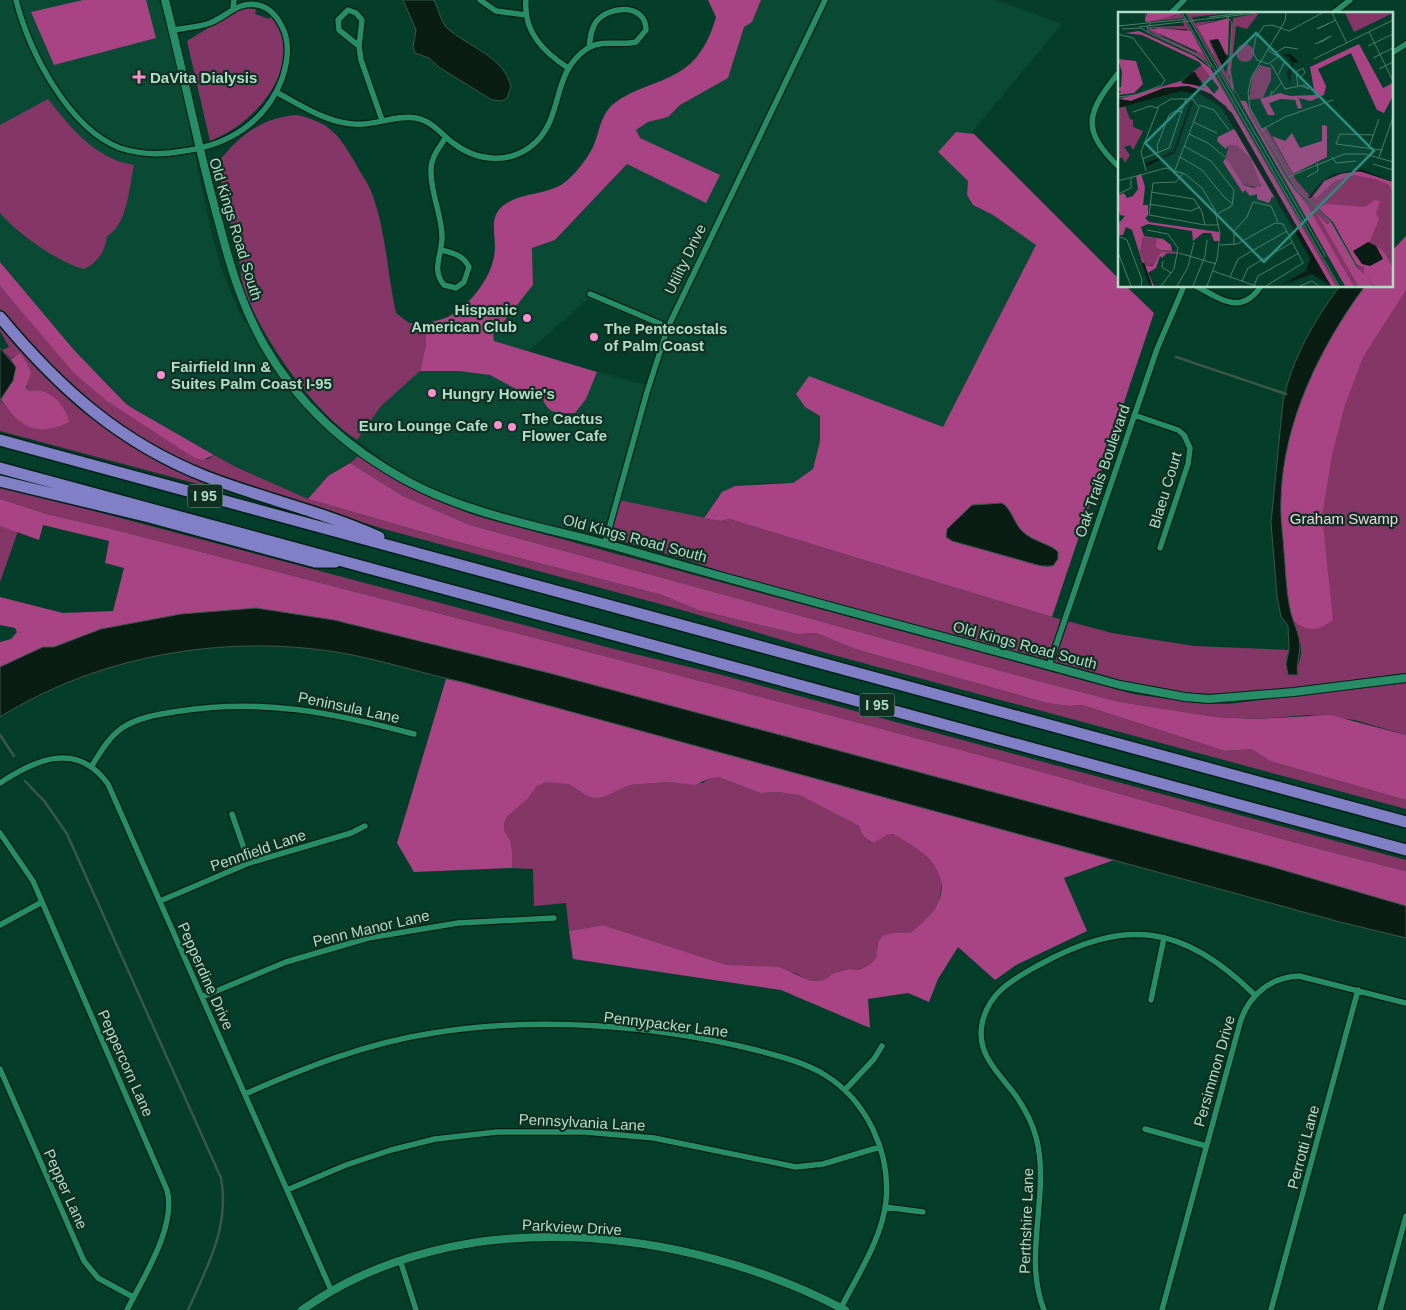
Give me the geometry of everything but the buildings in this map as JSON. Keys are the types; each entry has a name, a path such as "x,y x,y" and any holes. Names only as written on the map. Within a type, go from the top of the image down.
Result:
{"highway":[{"path":"0,317 41,364 73,396 110,425 150,450 208,477 363,530 410,551"},
{"name":"I 95","path":"0,440 1406,822"},
{"name":"I 95","path":"0,468 1406,850"},
{"path":"0,481 148,517 315,562 347,561"}],"street":[{"path":"16,0 26,29 50,78 68,105 88,128 119,147 143,153 170,153 198,149 226,141 245,129 261,115 276,92 287,56 286,39 281,24 275,14 265,7 247,4 233,8 211,22 173,30"},
{"name":"Old Kings Road South","path":"165,0 198,149 233,276 248,314 266,347 286,377 329,427 375,462 440,497 500,517 606,543 760,588 1120,686 1185,698 1209,699 1294,692 1406,678"},
{"path":"233,8 234,0"},
{"path":"480,0 496,11 526,15"},
{"path":"526,0 526,15 538,43 568,68"},
{"name":"Utility Drive","path":"606,543 644,400 668,327 824,0"},
{"path":"1172,12 1184,0"},
{"path":"1334,12 1348,1"},
{"path":"359,46 339,30 338,20 348,10 356,13 362,20 359,46 363,67 382,120"},
{"path":"276,92 341,122 365,124 394,118 416,118 432,125 461,149 480,156 504,158 519,153 536,142 549,124 562,80 568,68 588,48 594,26 608,12 630,10 636,12 644,20 646,30 636,42 609,43 588,48"},
{"path":"1394,52 1406,44"},
{"path":"1118,74 1098,99 1092,122 1098,145 1118,166"},
{"path":"440,250 459,255 466,261 469,268 464,282 456,288 444,285 436,272 442,221 430,172 433,157 446,137"},
{"name":"Oak Trails Boulevard","path":"1049,666 1165,327 1183,288"},
{"path":"1200,288 1223,300 1236,304 1249,300 1259,288"},
{"path":"590,294 668,327"},
{"name":"Blaeu Court","path":"1134,415 1175,428 1184,435 1190,448 1188,464 1160,548"},
{"name":"Peninsula Lane","path":"91,767 111,738 130,723 154,716 207,707 266,706 310,710 414,734"},
{"name":"Pepperdine Drive","path":"0,783 28,765 48,758 72,759 91,767 105,780 112,791 331,1290"},
{"path":"232,814 249,863"},
{"name":"Pennfield Lane","path":"160,901 249,863 351,834 365,826"},
{"name":"Peppercorn Lane","path":"0,833 29,872 161,1172 169,1195 170,1213 167,1224 127,1310"},
{"path":"0,925 42,902"},
{"name":"Penn Manor Lane","path":"202,997 286,962 368,938 446,924 554,918"},
{"name":"Perthshire Lane","path":"1044,1310 1036,1273 1041,1174 1038,1148 1026,1111 992,1067 984,1052 981,1037 984,1017 994,996 1005,984 1066,950 1090,941 1136,934 1164,938 1186,944 1211,956 1255,995"},
{"path":"1151,1000 1164,938"},
{"name":"Persimmon Drive","path":"1162,1310 1242,1017 1255,995 1272,983 1295,976 1316,979 1406,1003"},
{"name":"Perrotti Lane","path":"1271,1310 1358,990"},
{"name":"Pennypacker Lane","path":"245,1094 328,1059 386,1042 454,1030 520,1025 624,1029 679,1035 733,1045 805,1065 825,1075 845,1090 865,1115 880,1148 887,1183 885,1207 875,1239 843,1309"},
{"path":"845,1090 874,1059 882,1046"},
{"name":"Pepper Lane","path":"0,1069 84,1261 98,1278 133,1297"},
{"path":"1145,1129 1206,1146"},
{"name":"Pennsylvania Lane","path":"287,1190 346,1165 391,1150 442,1138 497,1132 585,1132 654,1138 796,1167 823,1164 880,1148"},
{"path":"885,1207 923,1212"},
{"path":"1380,1310 1406,1216"},
{"name":"Parkview Drive","path":"302,1310 331,1290 400,1260 430,1250 486,1240 547,1238 597,1240 686,1253 733,1264 770,1276 843,1309"},
{"path":"400,1260 416,1310"}],"shaded area":[{"path":"0,0 159,0 169,30 210,227 222,270 239,312 286,383 308,410 327,430 358,456 328,476 308,499 236,467 128,405 74,350 0,262"},
{"path":"83,0 146,0 156,38 54,65 31,12"},
{"path":"403,0 434,0 441,19 447,28 484,53 501,68 511,87 507,98 502,101 492,100 440,68 429,58 415,53 413,47 416,30"},
{"path":"708,0 761,0 752,22 744,27 728,78 680,105 668,117 648,122 636,130 640,138 720,175 706,203 627,164 555,240 532,248 533,285 493,335 494,341 597,372 586,399 575,413 559,413 548,408 543,399 514,388 490,375 458,371 420,371 426,344 426,323 448,317 457,312 480,288 491,268 495,247 494,225 499,209 517,198 547,191 566,182 590,152 602,120 611,106 628,94 674,75 694,60 708,39 716,17"},
{"path":"761,0 996,0 1062,24 972,132 974,134 956,132 938,152 968,181 967,195 973,205 993,215 1036,245 943,428 809,376 805,383 805,407 820,415 820,441 813,469 793,483 757,483 735,486 722,492 703,518 614,499 602,536 533,521 456,498 428,487 395,469 357,440 381,406 420,371 458,371 490,375 514,388 543,399 545,407 563,414 575,413 586,399 597,372 646,385 662,329 588,299 528,351 493,341 493,335 533,285 532,248 556,240 627,164 706,202 720,175 639,138 636,130 648,122 668,117 680,105 728,78 744,27 752,22"},
{"path":"956,132 974,134 1118,278 1118,288 1128,288 1154,313 1052,617 729,519 721,521 704,518 722,492 735,486 793,483 813,469 820,441 820,416 805,407 796,394 809,376 943,427 1036,245 993,215 973,205 967,195 968,181 938,152","holes":["999,503 1020,528 1035,541 1054,548 1057,551 1058,559 1048,567 952,541 947,529 982,505"]},
{"path":"1406,236 1406,290 1363,357 1344,408 1332,455 1322,516 1333,620 1318,628 1304,627 1293,621 1284,570 1281,499 1288,442 1306,387 1319,360 1333,334 1364,288 1394,288 1394,249"},
{"path":"0,262 74,350 127,405 214,455 202,460 193,457 107,401 74,373 0,286"},
{"path":"1339,288 1364,288 1333,334 1307,386 1289,442 1283,470 1281,512 1286,582 1289,605 1300,643 1297,666 1298,675 1288,675 1286,664 1289,650 1288,626 1281,617 1277,596 1271,523 1283,401 1298,355 1321,312"},
{"path":"0,348 16,367 13,381 0,400"},
{"path":"21,353 31,372 26,387 29,391 43,391 54,397 64,409 69,422 47,429 30,427 16,417 1,400 10,384 15,367 11,359"},
{"path":"350,463 403,496 470,525 1042,682 1120,702 1216,717 1255,719 1330,715 1406,735 1406,800 1270,761 1251,749 1225,751 1082,705 1069,706 1047,703 855,649 816,633 797,634 698,610 662,595 447,539 308,499 328,476"},
{"path":"0,499 50,515 108,528 891,731 1406,871 1406,906 1269,866 549,673 334,620 256,608 101,629 54,647 43,647 0,667 0,642 11,639 17,632 15,628 0,625 0,597 63,613 113,611 124,568 105,563 109,541 43,525 39,540 0,526"},
{"path":"1002,503 1023,532 1058,552 1058,559 1053,566 1041,566 952,541 946,537 947,529 972,505"},
{"path":"256,608 334,620 549,673 1269,866 1406,906 1406,938 1340,922 462,682 368,658 336,652 293,647 249,646 205,649 162,655 119,665 78,679 38,696 0,717 0,667 43,647 54,647 101,629 181,614"},
{"path":"446,679 1114,860 1064,878 1087,931 1016,965 995,980 958,947 938,979 929,1002 908,993 868,999 870,1028 781,990 573,959 569,931 603,925 727,965 779,967 811,981 824,980 834,973 849,969 859,970 869,965 876,958 878,942 883,936 893,933 910,933 935,909 941,892 941,881 938,871 923,853 893,834 888,834 874,843 864,836 859,826 799,795 777,792 760,793 719,777 710,778 695,785 669,782 630,785 604,797 595,798 587,796 569,784 547,782 537,786 527,800 508,816 504,823 504,830 510,841 512,851 512,868 414,872 397,843"}],"green space":[{"path":"246,8 256,9 255,14 269,19 271,14 281,33 284,52 281,71 272,90 260,106 227,133 210,141 187,41 234,12"},
{"path":"48,99 85,141 107,156 120,162 134,165 126,204 119,223 107,236 105,247 100,256 84,269 63,261 39,246 7,221 0,213 0,125"},
{"path":"297,115 326,126 339,138 350,154 369,187 376,206 396,313 409,323 426,323 426,344 420,371 381,406 357,440 340,428 306,392 274,348 250,305 242,283 240,266 217,164 233,145 251,130 273,120"},
{"name":"Graham Swamp","path":"1406,236 1406,673 1300,688 1245,693 1193,693 1157,689 1121,681 750,581 681,558 603,536 614,499 721,521 729,519 1052,617 1112,633 1194,646 1289,650 1286,658 1298,675 1297,669 1301,646 1293,621 1365,288 1394,288 1394,249"},
{"path":"0,286 49,342 193,457 208,459 214,455 236,467 308,499 447,539 662,595 698,610 797,634 816,633 855,649 1047,703 1069,706 1082,705 1225,751 1251,749 1270,761 1406,800 1406,809 826,653 682,610 384,529 288,500 198,468 155,448 92,406 37,354 0,309"},
{"path":"0,320 105,425 246,494 243,496 0,431 0,400 7,408 44,391 29,391 14,356 11,359 2,350 9,347 0,331"},
{"path":"358,456 417,491 480,517 1133,694 1196,703 1228,704 1406,683 1406,735 1355,720 1309,715 1255,719 1216,717 1120,702 1042,682 470,525 403,496 350,463"},
{"path":"0,486 614,649 718,674 1406,860 1406,871 1204,818 1002,761 555,643 108,528 50,515 0,499"},
{"path":"0,526 18,531 0,582"},
{"path":"710,777 719,777 760,793 777,792 799,795 859,826 864,837 874,843 887,834 893,834 908,841 939,872 941,888 937,905 928,917 910,933 893,933 878,942 876,958 869,965 859,970 849,969 834,973 824,980 810,981 795,973 727,965 603,925 569,931 566,903 534,906 533,869 512,868 512,851 504,830 504,823 508,816 527,800 537,786 547,782 559,781 569,784 587,796 604,797 630,785 669,782 703,783"}],"waterway":[{"path":"1176,357 1286,394"},
{"path":"0,735 14,756"},
{"path":"25,781 45,802 67,834 221,1178 223,1196 220,1230 209,1262 188,1310"}],"place":[{"name":"DaVita Dialysis","path":"139,77"},
{"name":"Hispanic American Club","path":"527,318"},
{"name":"The Pentecostals of Palm Coast","path":"594,337"},
{"name":"Fairfield Inn & Suites Palm Coast I-95","path":"161,375"},
{"name":"Hungry Howie's","path":"432,393"},
{"name":"Euro Lounge Cafe","path":"498,425"},
{"name":"The Cactus Flower Cafe","path":"512,427"}]}
